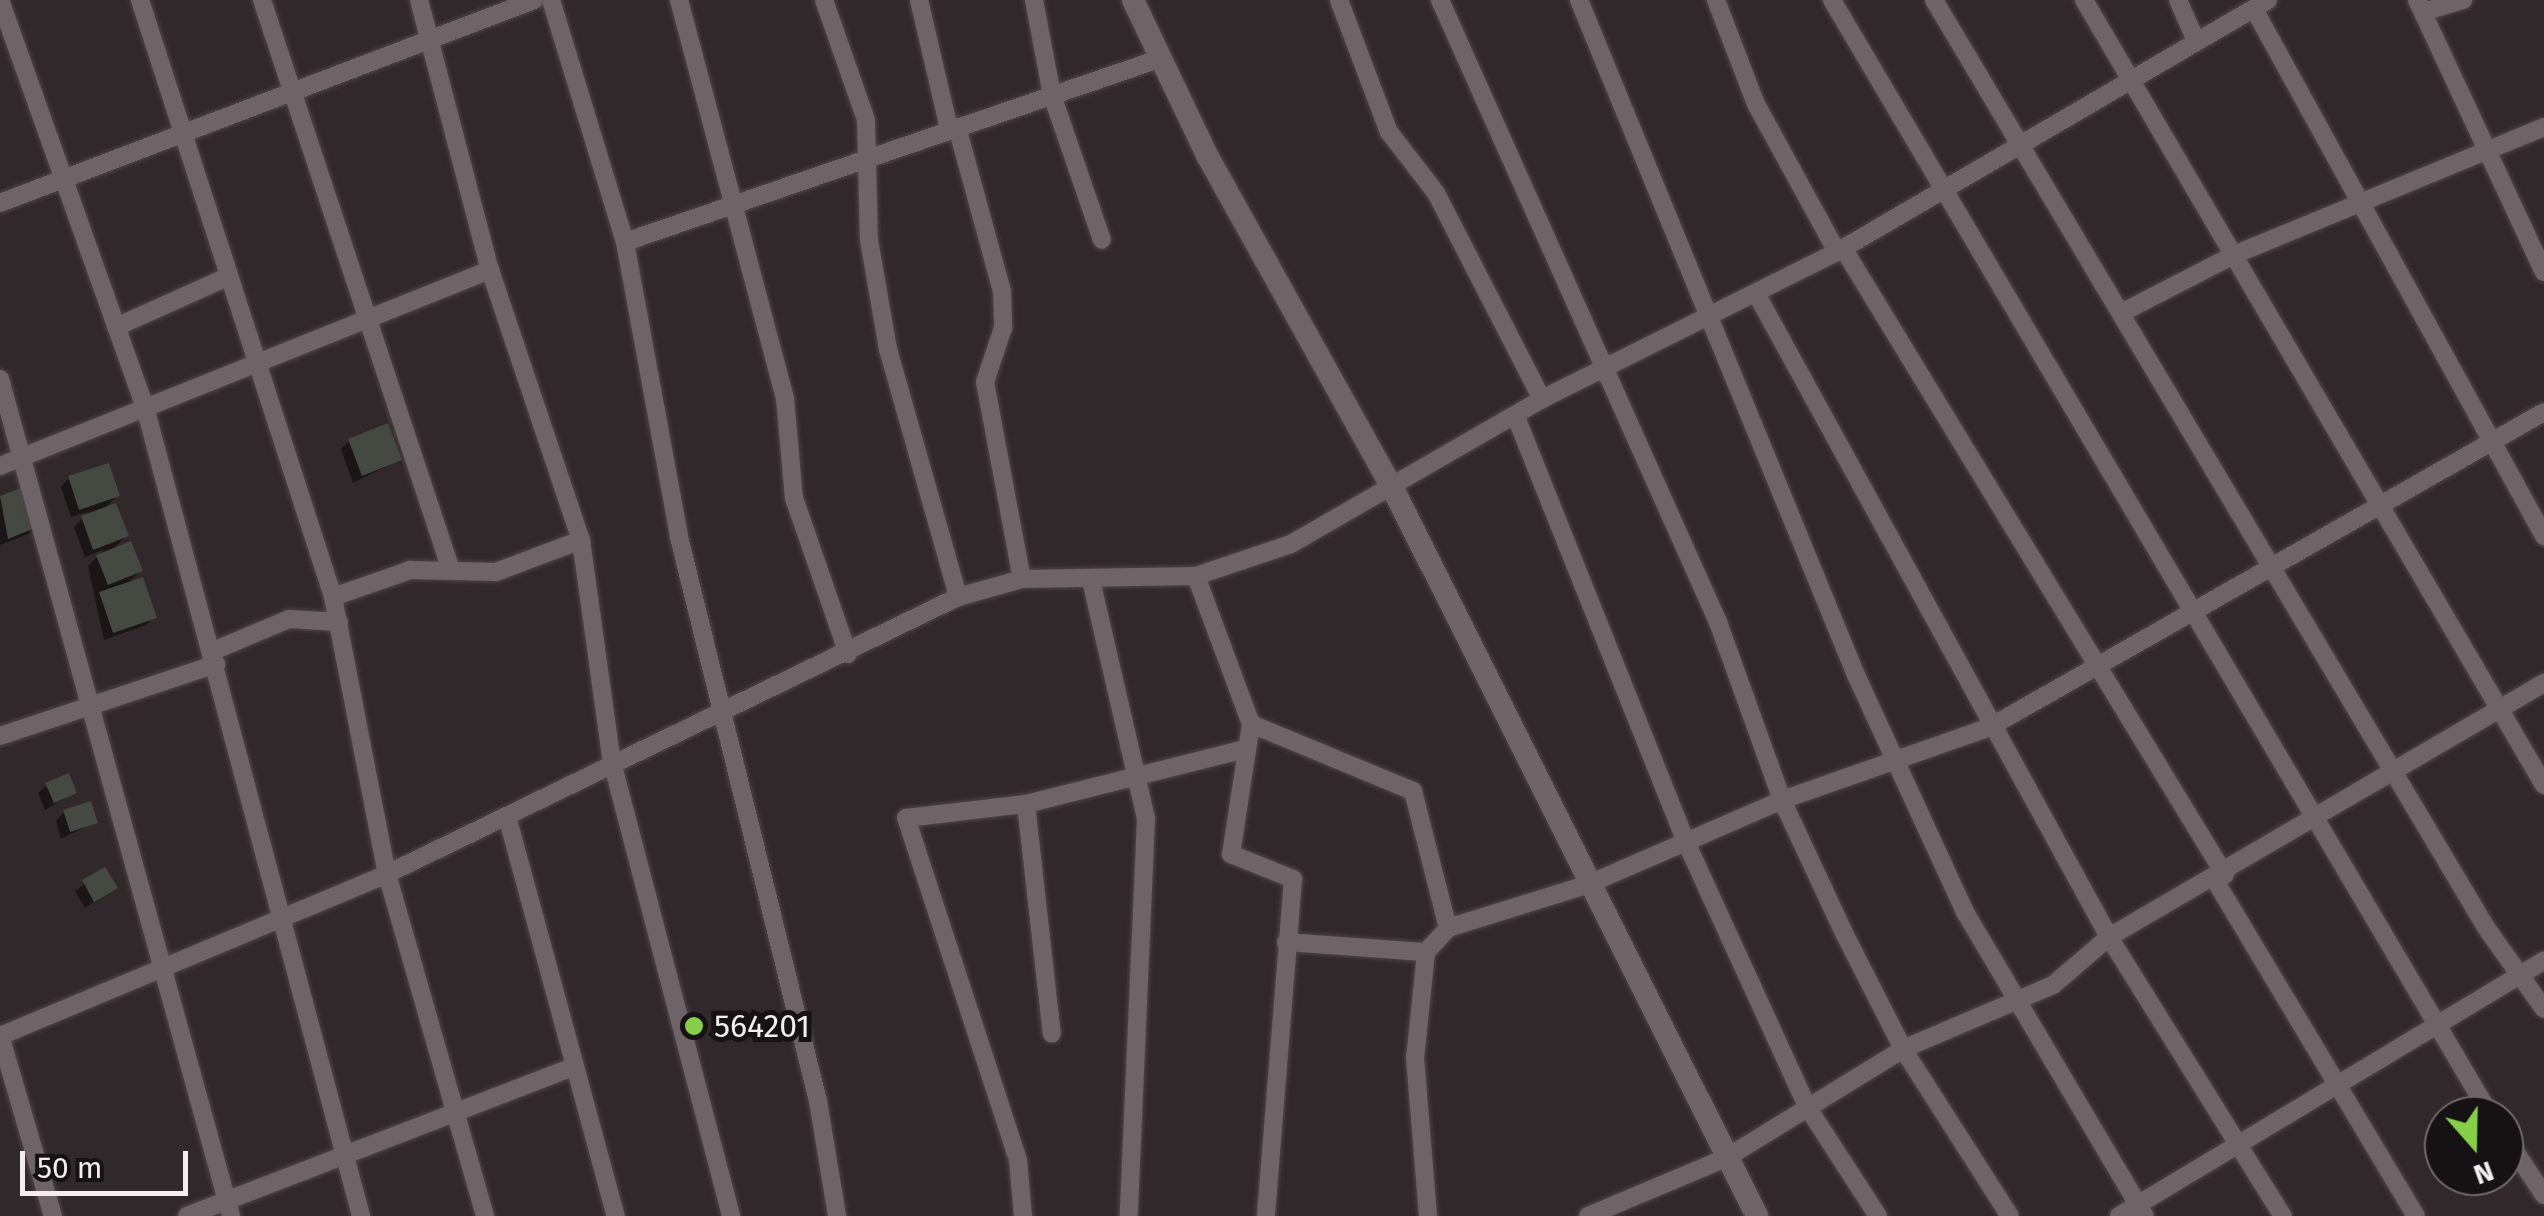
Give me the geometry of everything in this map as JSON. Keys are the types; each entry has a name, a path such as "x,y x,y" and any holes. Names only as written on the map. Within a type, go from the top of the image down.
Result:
{"street":[{"path":"0,0 145,406 361,1216"},
{"path":"140,0 253,362 334,596 388,874 485,1216"},
{"path":"262,0 371,318 450,567"},
{"path":"420,0 490,270 581,540 612,762 731,1216"},
{"path":"0,203 434,43 534,0"},
{"path":"551,0 625,242 721,715 834,1215"},
{"path":"679,0 738,206 785,398 794,498 848,654"},
{"path":"824,0 857,86 868,156 869,240 888,349 958,596"},
{"path":"918,0 1002,291 986,382 989,432 1022,579"},
{"path":"1034,0 1052,94 1102,240"},
{"path":"1132,0 1156,60 1394,492 1757,1216"},
{"path":"1339,0 1389,132 1436,192 1542,399"},
{"path":"1440,0 1718,622 1782,800 1903,1049 2010,1216"},
{"path":"1578,0 1713,315 1894,761 1996,972 2019,999 2142,1211"},
{"path":"1716,0 1756,104 1840,250 2103,667 2333,1087 2416,1216"},
{"path":"1832,0 2320,820 2430,1024 2478,1096"},
{"path":"1934,0 2016,149 2121,313 2520,976 2544,1009"},
{"path":"2084,0 2544,785"},
{"path":"2178,0 2196,41"},
{"path":"2463,0 2420,6 2544,272"},
{"path":"52,1216 0,1035 388,874 612,762 848,654 958,596 1022,579 1196,576 1292,544 1394,492 1542,399 1757,295 1840,250 2016,149 2128,78 2261,4 2544,536"},
{"path":"625,242 1156,60"},
{"path":"2121,313 2236,254 2366,206 2544,127"},
{"path":"0,466 490,270"},
{"path":"116,327 227,277"},
{"path":"1757,295 1990,727 2109,937 2283,1216"},
{"path":"0,379 27,456 96,704 163,968 230,1208"},
{"path":"1428,1216 1415,1059 1426,952 1448,928 1589,884 1782,800 1990,727 2103,667 2544,412"},
{"path":"1516,417 1686,842 1808,1108 1878,1216"},
{"path":"334,596 410,570 450,567 496,572 581,540"},
{"path":"1196,576 1251,724 1241,750 1231,854 1292,879 1266,1216"},
{"path":"1090,580 1142,779 1129,1216"},
{"path":"0,714 4,735 215,657 289,619 339,622"},
{"path":"1598,1214 1726,1158 1903,1049 2073,972 2109,937 2220,879 2544,683"},
{"path":"1251,724 1412,792 1448,928"},
{"path":"1023,1216 1018,1160 903,825 919,810 1026,804 1142,779 1241,750"},
{"path":"1026,804 1052,1034"},
{"path":"507,816 616,1216"},
{"path":"1286,942 1426,952"},
{"path":"2119,1216 2142,1211 2430,1024 2544,961"},
{"path":"187,1216 230,1208 343,1155 573,1066"},
{"path":"2524,1165 2544,1195"}],"building":[{"path":"388,423 402,460 362,476 348,439"},
{"path":"109,463 120,496 79,510 68,476"},
{"path":"32,484 47,523 8,539 0,496"},
{"path":"116,503 129,536 93,550 81,516"},
{"path":"131,541 143,571 108,585 96,555"},
{"path":"143,577 157,618 113,633 99,592"},
{"path":"69,773 77,793 54,803 45,783"},
{"path":"91,801 98,823 70,832 63,810"},
{"path":"105,867 118,888 94,902 82,880"}],"place":[{"name":"564201","path":"694,1026"}]}
